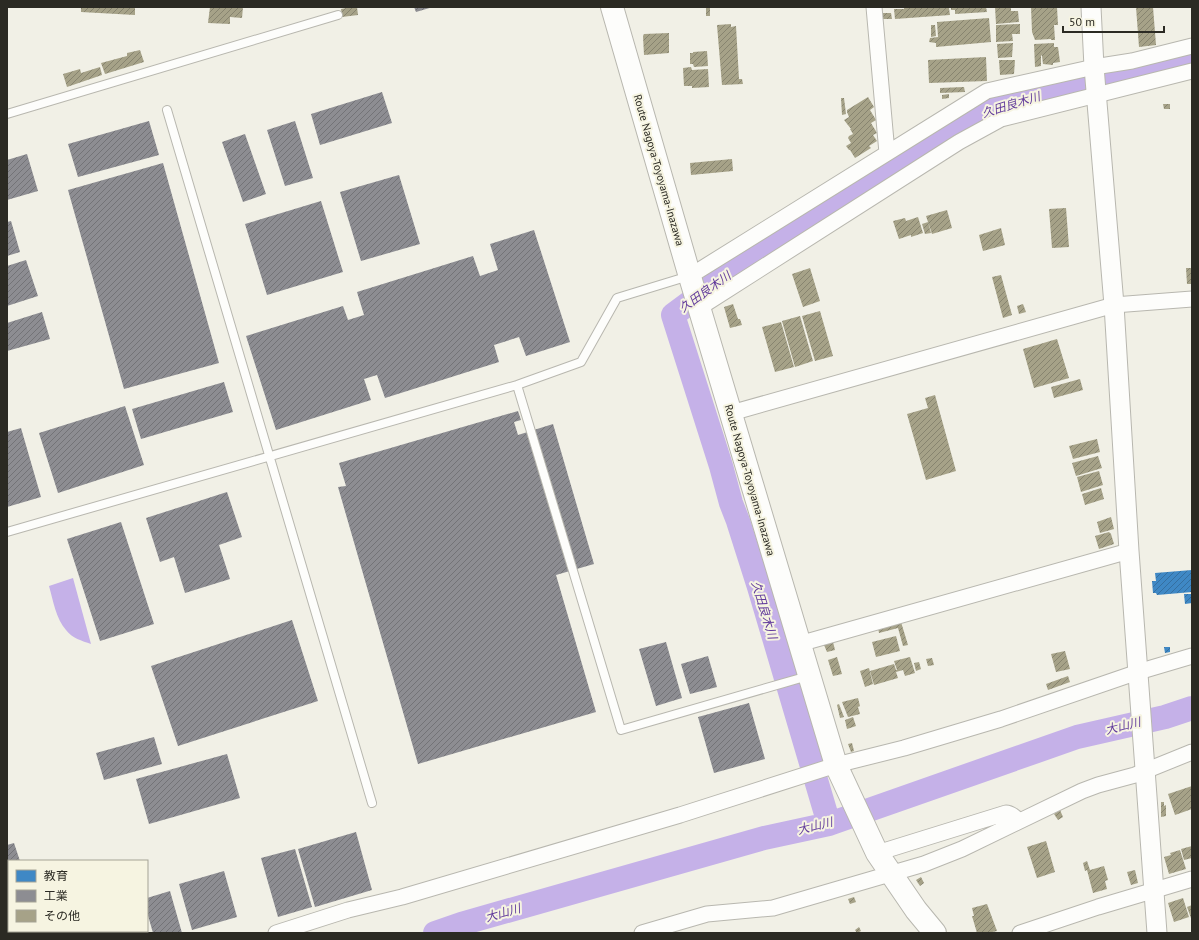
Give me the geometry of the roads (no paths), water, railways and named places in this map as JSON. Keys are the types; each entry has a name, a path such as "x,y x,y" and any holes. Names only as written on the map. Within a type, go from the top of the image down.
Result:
{"main road":[{"name":"Route Nagoya-Toyoyama-Inazawa","path":"612,7 699,308 799,644 804,678 833,772 876,850 916,910 935,933"}],"street":[{"path":"874,7 887,153"},
{"path":"1091,7 1096,95 1114,305 1129,551 1157,933"},
{"path":"690,276 987,91 1132,61 1192,46"},
{"path":"699,308 959,142 1001,119 1192,71"},
{"path":"731,414 1114,305 1192,300"},
{"path":"799,644 1129,551"},
{"path":"276,933 348,910 402,897 680,815 802,775 833,772 904,748 1001,719 1138,672 1192,656"},
{"path":"642,933 664,930 707,914 774,908 924,864 962,849 1098,785 1135,775 1146,767 1192,752"},
{"path":"876,850 1006,812 1010,813 1016,818 1016,823"},
{"path":"1020,933 1098,907 1192,879"}],"lane":[{"path":"7,114 338,15"},
{"path":"167,110 372,803"},
{"path":"7,532 517,385 581,362 617,298 690,276"},
{"path":"517,385 621,730 804,678"}],"waterway":[{"name":"久田良木川","path":"829,824 759,587 731,503 721,466 673,315 731,272 975,116 996,107 1192,59"},
{"name":"大山川","path":"435,933 461,924 764,838 829,824 1077,737 1165,717 1192,708"}]}
